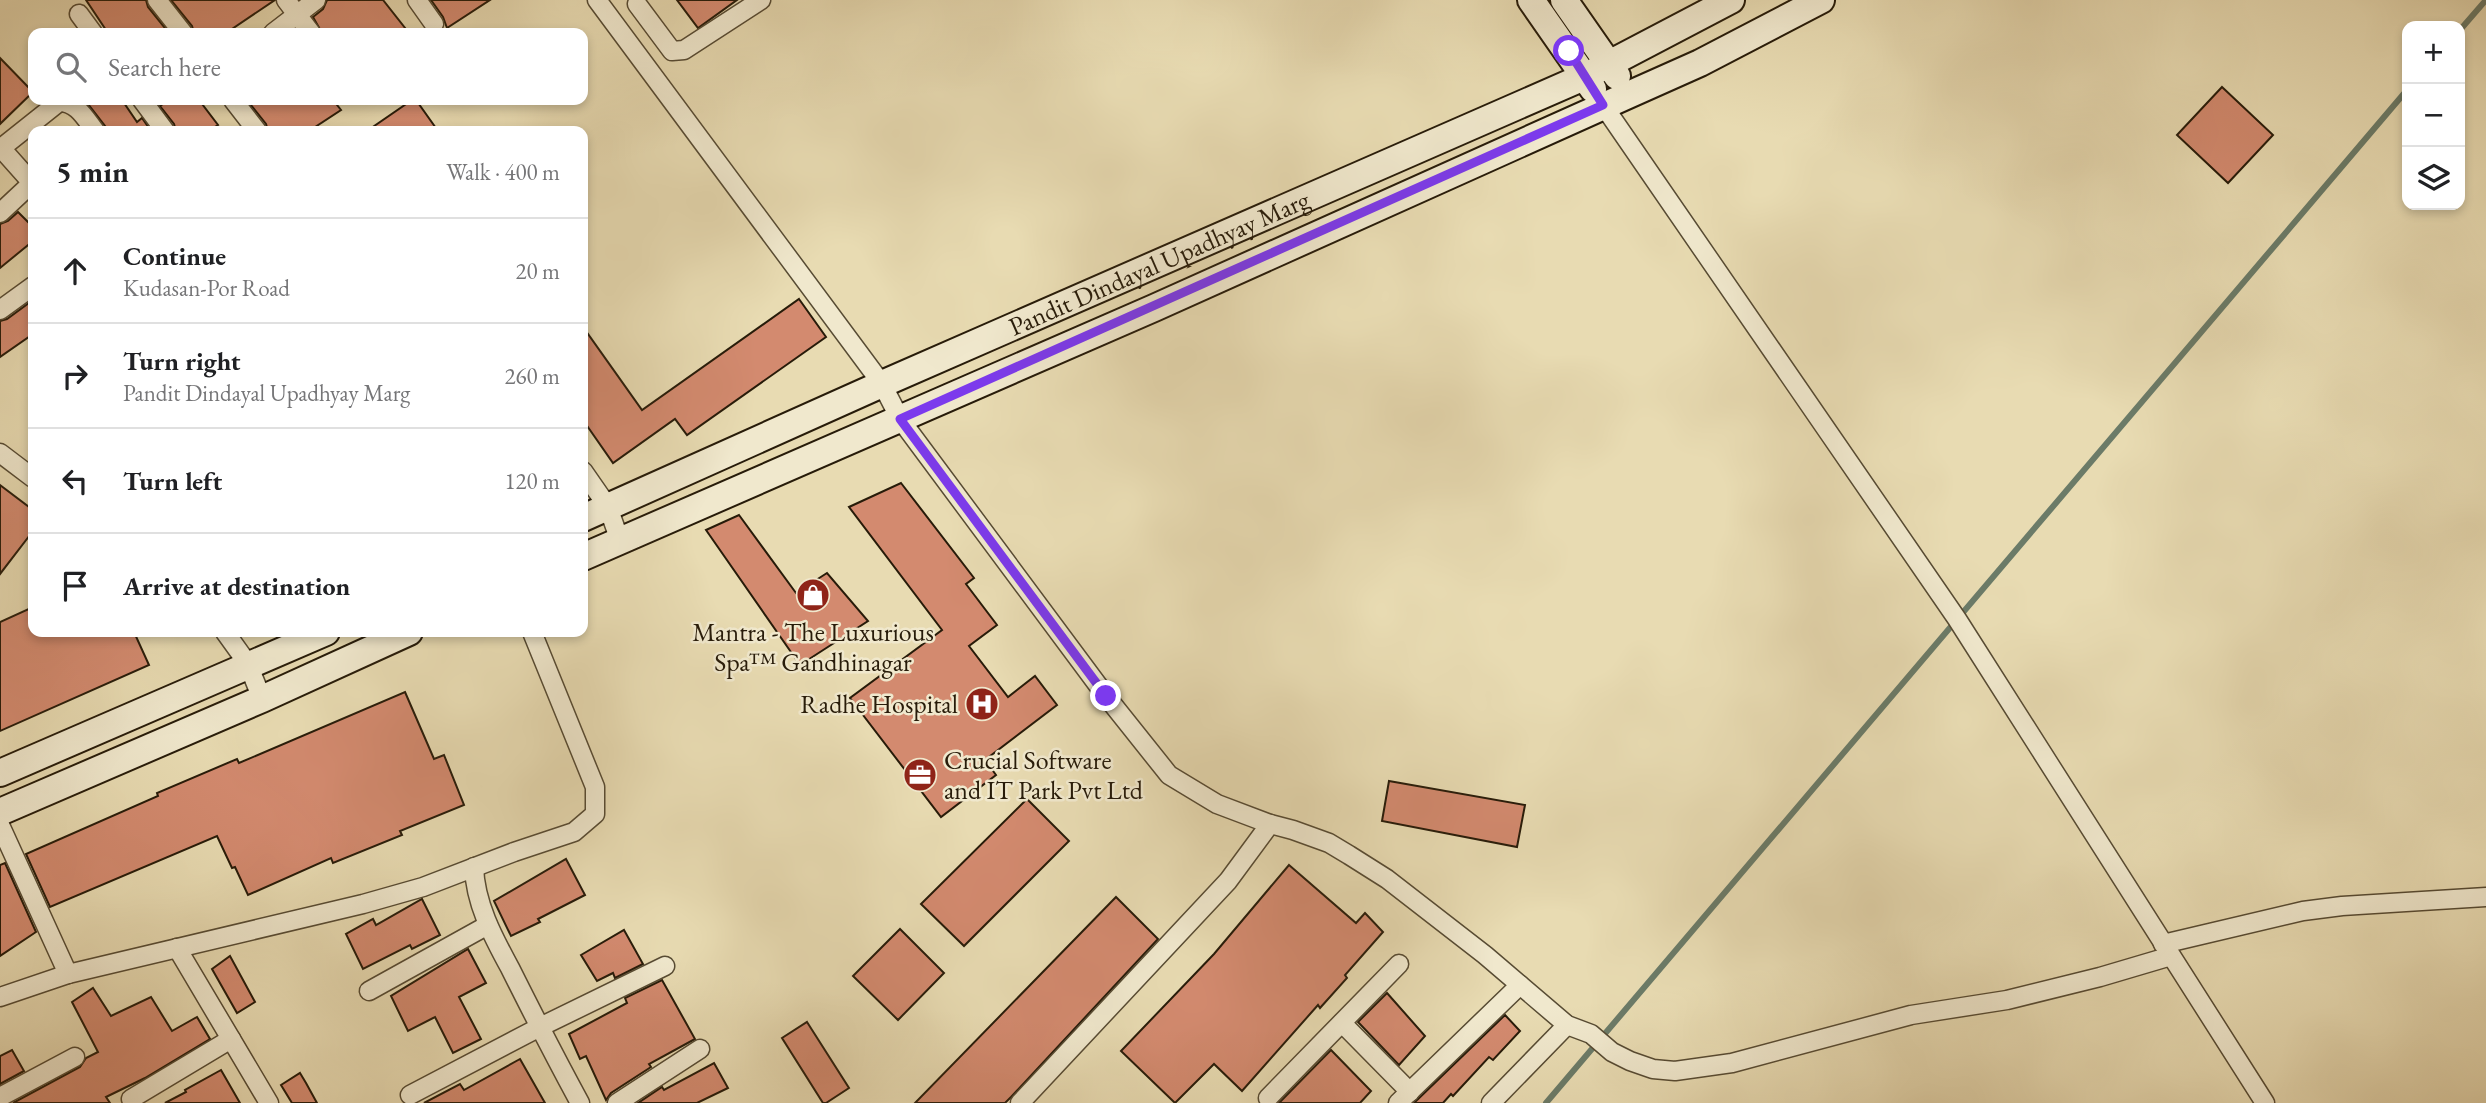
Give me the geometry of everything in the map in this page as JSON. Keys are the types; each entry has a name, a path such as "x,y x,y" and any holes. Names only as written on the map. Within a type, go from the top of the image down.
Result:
{"street":[{"path":"158,0 179,28"},
{"path":"277,28 292,7 316,0"},
{"path":"417,0 434,23"},
{"path":"597,0 882,384 900,419 1106,696 1169,775 1217,804 1329,843 1349,855 1387,879 1567,1025 1591,1034 1612,1052 1630,1061 1653,1069 1675,1071 1732,1063 1911,1015 2007,1000 2100,977 2167,950 2303,911 2486,897"},
{"path":"613,21 640,2 672,51 684,50 761,0"},
{"path":"1531,0 1586,76 1615,101 1957,619 2265,1103"},
{"path":"1564,0 1610,62 1615,101"},
{"name":"Pandit Dindayal Upadhyay Marg","path":"588,516 1586,76 1731,0"},
{"name":"Pandit Dindayal Upadhyay Marg","path":"588,555 1700,63 1821,0"},
{"path":"292,7 307,28"},
{"path":"79,14 89,28"},
{"path":"29,126 55,105"},
{"path":"74,105 91,126"},
{"path":"146,105 161,126"},
{"path":"237,105 253,126"},
{"path":"28,127 1,149 28,179"},
{"path":"0,213 28,188"},
{"path":"1,308 28,289"},
{"path":"0,453 28,474"},
{"path":"588,478 608,507 620,541"},
{"path":"229,637 248,664 262,699"},
{"path":"0,773 314,637"},
{"path":"0,812 398,637"},
{"path":"0,997 68,974 363,904 423,887 575,832 595,814 595,787 534,637"},
{"path":"1020,1103 1228,881 1270,824"},
{"path":"0,825 68,974"},
{"path":"474,867 474,883 488,925 538,1028 580,1103"},
{"path":"369,991 488,925"},
{"path":"177,948 270,1103"},
{"path":"1268,1098 1399,964"},
{"path":"410,1095 665,965"},
{"path":"1342,1023 1404,1097 1520,985"},
{"path":"1491,1103 1567,1025"},
{"path":"131,1099 232,1039"},
{"path":"617,1103 701,1049"},
{"path":"0,1097 75,1057"}],"building":[{"path":"86,0 146,0 148,7 165,28 105,28"},
{"path":"171,0 275,0 233,28 192,26"},
{"path":"327,0 383,0 405,28 319,28 313,17 323,9"},
{"path":"431,0 490,0 447,28"},
{"path":"677,0 737,0 698,28"},
{"path":"0,58 28,87 28,97 0,124"},
{"path":"2222,87 2273,135 2228,183 2177,135"},
{"path":"89,105 125,105 137,122 142,118 148,126 105,126"},
{"path":"203,105 218,125 175,126 160,106"},
{"path":"251,105 337,105 341,110 317,126 266,124"},
{"path":"405,105 420,105 434,126 374,126"},
{"path":"18,212 28,222 28,245 0,268 0,224"},
{"path":"799,299 826,337 687,435 675,419 613,463 588,427 588,334 642,410"},
{"path":"28,304 28,337 0,357 0,321"},
{"path":"901,483 974,578 966,584 997,625 969,646 1008,697 1035,676 1057,705 985,760 996,775 941,817 850,698 942,630 849,507"},
{"path":"0,485 28,506 28,538 0,574"},
{"path":"739,515 796,593 827,573 868,621 800,665 706,530"},
{"path":"28,609 28,637 136,637 149,665 0,731 0,622"},
{"path":"405,692 434,759 444,755 464,805 400,831 402,835 333,863 331,858 248,895 217,836 50,907 26,854 158,796 157,793 237,759 239,763"},
{"path":"1389,781 1525,805 1517,847 1382,821"},
{"path":"1027,799 1069,841 964,946 921,904"},
{"path":"566,859 585,895 511,936 494,901"},
{"path":"5,863 36,932 0,956 0,865"},
{"path":"1289,865 1356,923 1365,913 1383,932 1345,975 1347,978 1320,1008 1318,1005 1242,1091 1214,1064 1175,1103 1121,1051 1214,954"},
{"path":"1116,897 1158,939 1011,1097 1005,1103 915,1103"},
{"path":"422,899 440,935 412,949 410,945 363,969 346,934 373,919 376,925"},
{"path":"900,929 944,973 898,1020 853,976"},
{"path":"624,930 643,964 615,978 613,973 597,981 581,955"},
{"path":"468,949 486,983 459,997 481,1039 453,1053 435,1017 408,1031 391,996"},
{"path":"230,956 255,1002 237,1013 212,969"},
{"path":"662,980 695,1039 649,1064 651,1067 611,1093 606,1100 586,1056 580,1059 569,1034 627,1003 625,998"},
{"path":"93,988 111,1016 151,997 172,1031 197,1017 210,1039 145,1078 106,1097 110,1103 13,1103 80,1067 86,1058 98,1052 72,1002"},
{"path":"1387,993 1425,1036 1399,1065 1358,1022"},
{"path":"1505,1015 1520,1031 1493,1060 1489,1057 1453,1096 1451,1094 1443,1103 1414,1103"},
{"path":"807,1022 849,1088 826,1103 823,1103 782,1038"},
{"path":"12,1050 24,1071 0,1084 0,1056"},
{"path":"1331,1050 1371,1091 1360,1103 1279,1103"},
{"path":"520,1059 545,1103 424,1103 460,1084 464,1090"},
{"path":"714,1063 728,1088 697,1103 638,1103 662,1087 664,1090"},
{"path":"221,1070 240,1103 165,1103 186,1092 185,1090"},
{"path":"300,1073 317,1103 292,1103 281,1085"}],"waterway":[{"path":"2465,24 2486,0"},
{"path":"1546,1103 2402,96"}],"place":[{"name":"Mantra - The Luxurious Spa™ Gandhinagar","path":"813,595"},
{"name":"Radhe Hospital","path":"982,704"},
{"name":"Crucial Software and IT Park Pvt Ltd","path":"920,775"}],"route":[{"path":"1106,696 900,419 1603,105 1569,51"}]}
